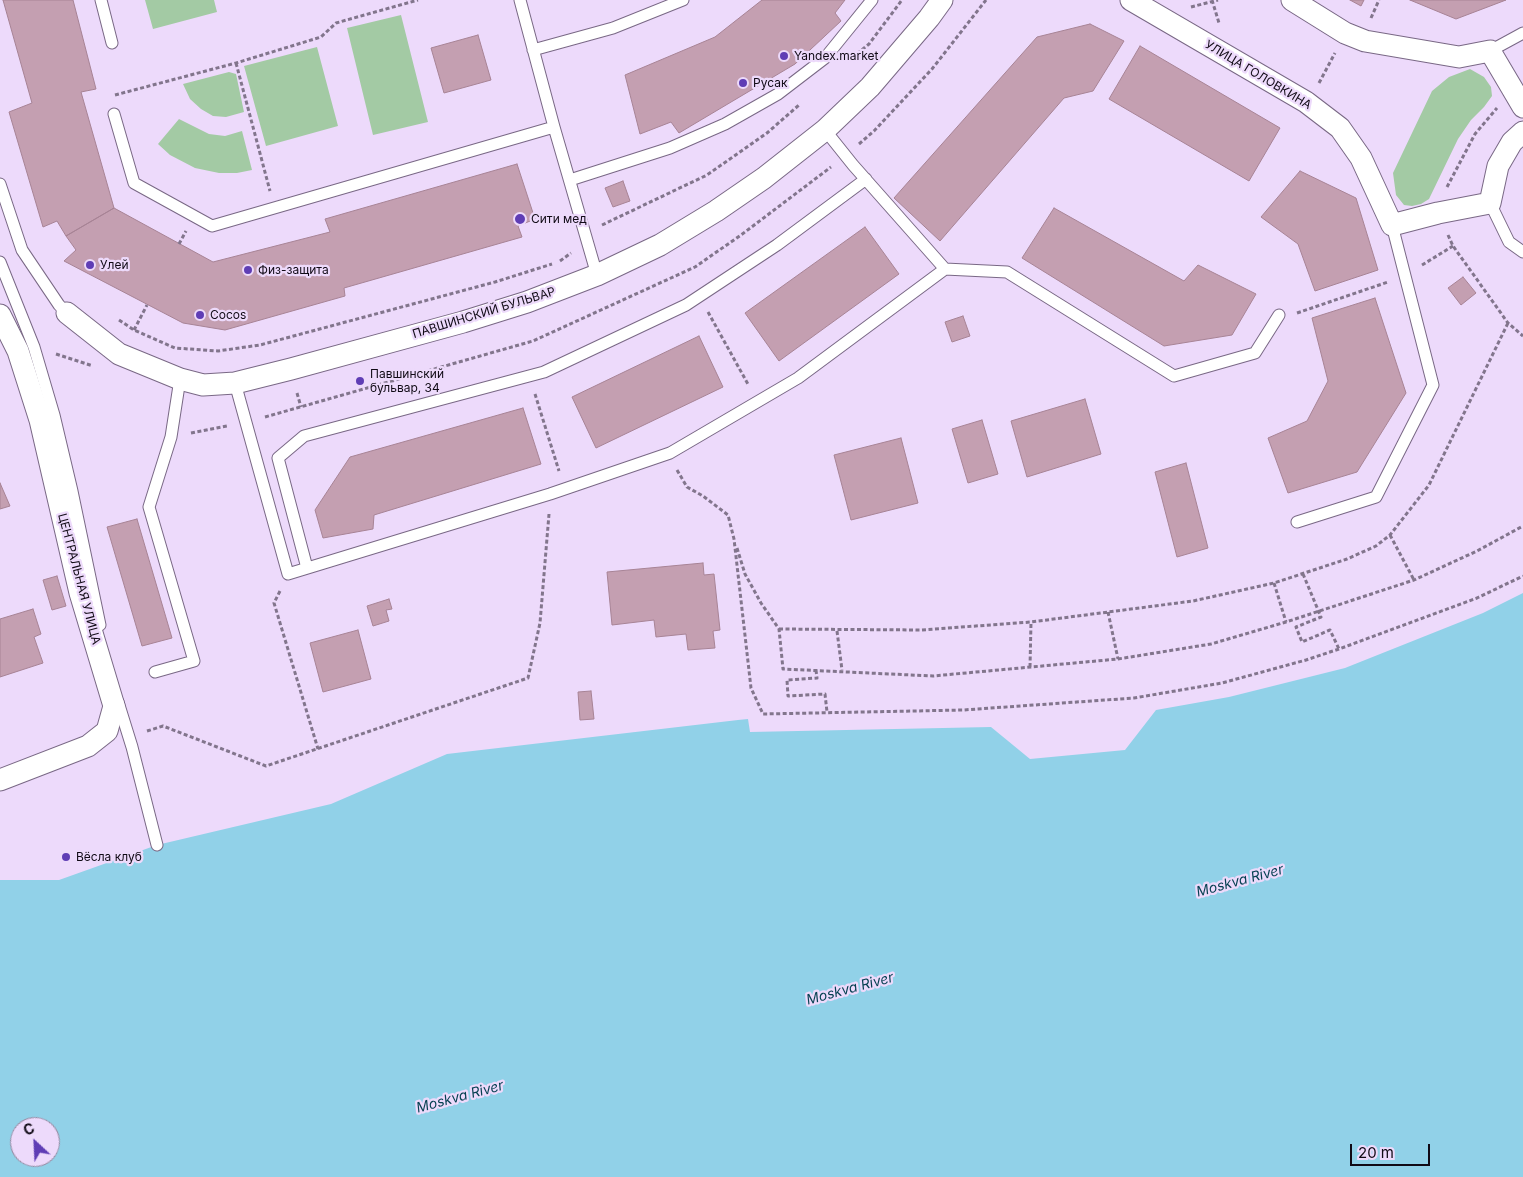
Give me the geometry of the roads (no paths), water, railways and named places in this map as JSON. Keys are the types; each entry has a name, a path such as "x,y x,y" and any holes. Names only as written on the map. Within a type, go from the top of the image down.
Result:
{"street":[{"name":"ПАВШИНСКИЙ БУЛЬВАР","path":"67,313 118,354 180,379 203,385 236,383 463,322 527,302 597,275 660,245 716,211 764,178 825,130 870,86 929,18 942,0"},
{"name":"УЛИЦА ГОЛОВКИНА","path":"1131,0 1306,102 1340,128 1361,158 1392,225"},
{"path":"1292,0 1346,32 1365,40 1459,57 1490,51 1523,107"},
{"path":"1392,225 1438,213 1490,203 1498,166 1512,142 1523,132"},
{"name":"ЦЕНТРАЛЬНАЯ УЛИЦА","path":"0,315 18,350 40,420 80,593 114,706 107,731 88,746 0,780"}],"lane":[{"path":"101,0 112,43"},
{"path":"520,0 554,127 597,275"},
{"path":"533,50 613,28 683,0"},
{"path":"570,180 670,148 725,124 778,94 825,58 872,0"},
{"path":"1490,51 1523,33"},
{"path":"114,114 134,183 212,226 554,127"},
{"path":"825,130 945,269"},
{"path":"307,568 278,458 304,436 544,372 686,305 777,245 866,178"},
{"path":"0,184 22,250 59,305 67,313"},
{"path":"1490,203 1510,242 1523,252"},
{"path":"1297,522 1376,497 1433,385 1392,225"},
{"path":"0,262 34,346 54,415 72,491 109,671 132,747 157,845"},
{"path":"236,383 288,574 550,494 670,453 798,378 945,269 1007,272 1174,376 1255,353 1279,315"},
{"path":"155,672 194,661 149,507 171,437 180,379"}],"water":[{"name":"Moskva River","path":"1523,593 1523,1177 0,1177 0,880 59,880 157,845 331,804 447,754 748,719 750,732 991,727 1030,759 1125,750 1156,710 1229,697 1345,668 1483,613"}],"place":[{"name":"Yandex.market","path":"784,56"},
{"name":"Русак","path":"743,83"},
{"name":"Сити мед","path":"520,219"},
{"name":"Улей","path":"90,265"},
{"name":"Физ-защита","path":"248,270"},
{"name":"Cocos","path":"200,315"},
{"name":"Павшинский бульвар, 34","path":"360,381"},
{"name":"Вёсла клуб","path":"66,857"}]}
